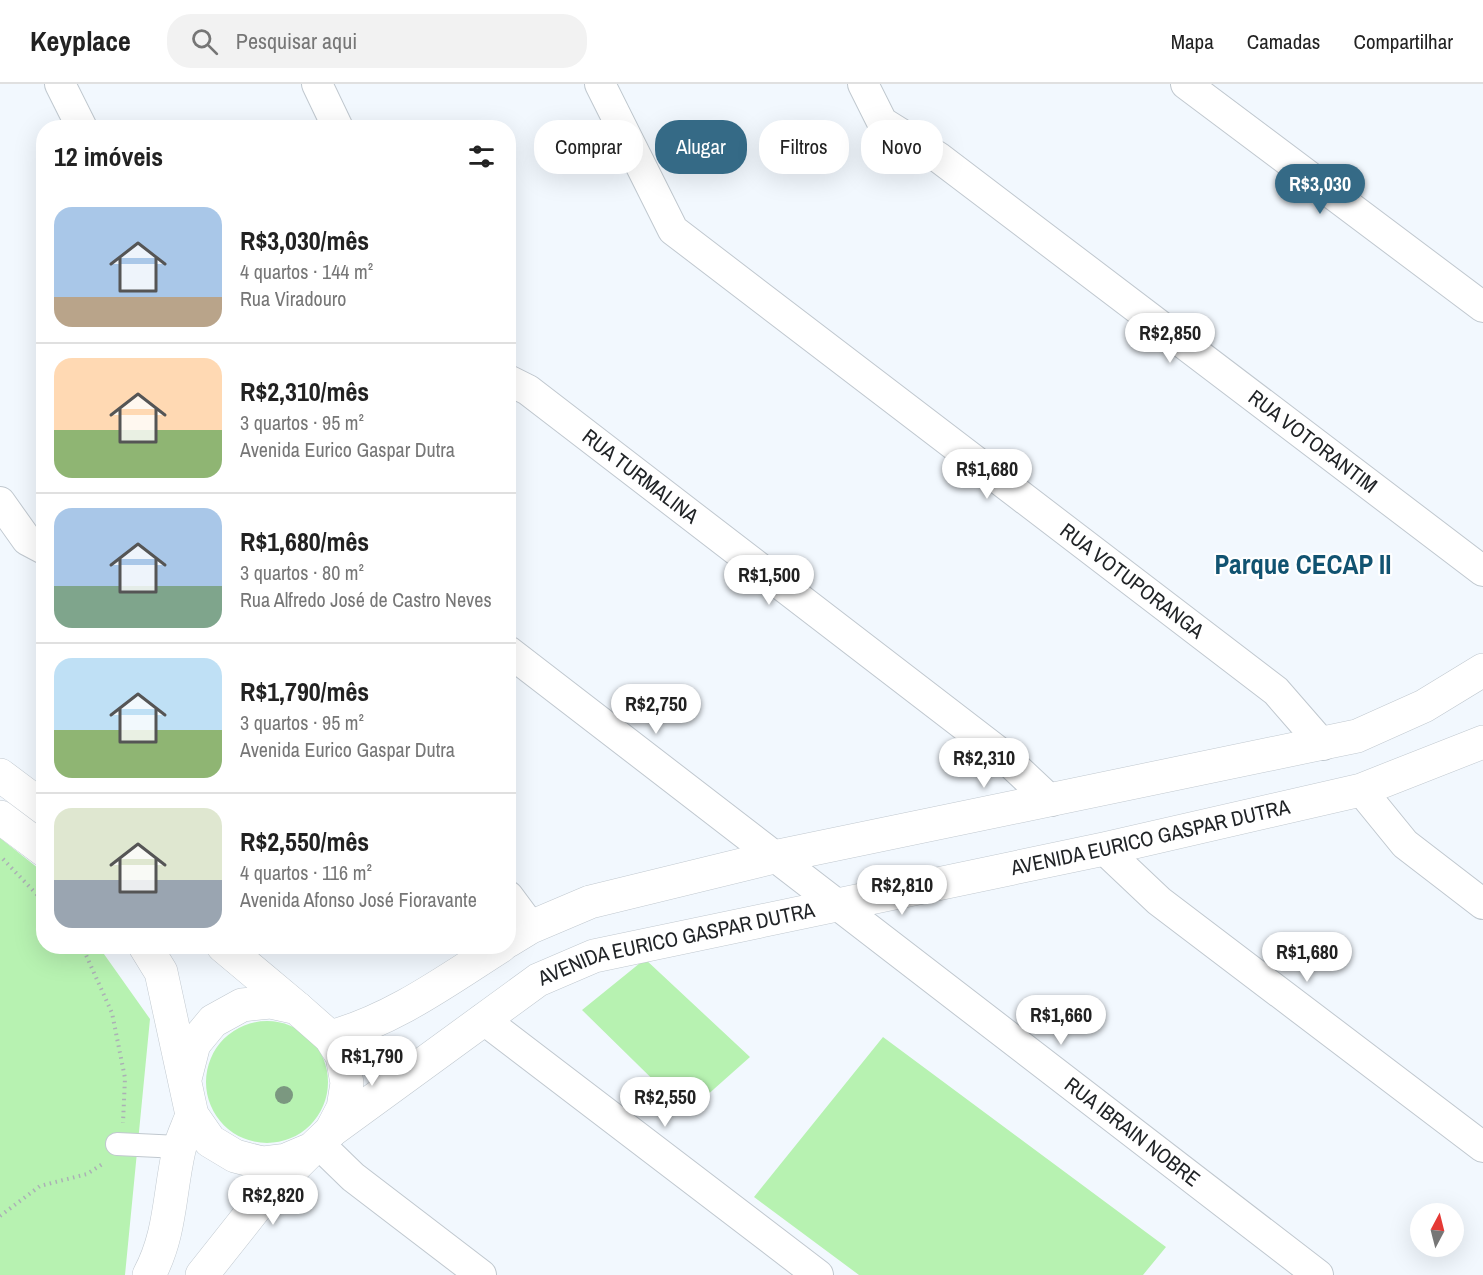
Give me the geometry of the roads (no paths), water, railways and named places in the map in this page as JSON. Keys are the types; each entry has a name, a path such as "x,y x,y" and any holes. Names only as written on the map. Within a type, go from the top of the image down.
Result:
{"street":[{"path":"60,84 77,120"},
{"path":"317,84 334,120"},
{"name":"RUA VOTUPORANGA","path":"600,84 673,230 1276,691 1323,745"},
{"name":"RUA VOTORANTIM","path":"863,84 882,122 948,164 1483,571"},
{"path":"1186,84 1483,307"},
{"name":"RUA TURMALINA","path":"516,384 528,390 990,746 1051,801"},
{"path":"0,502 35,544"},
{"name":"RUA IBRAIN NOBRE","path":"516,657 1318,1275"},
{"path":"520,934 590,902 774,857 1323,745 1357,736 1424,706 1483,670"},
{"name":"AVENIDA EURICO GASPAR DUTRA","path":"202,1275 263,1198 320,1141 538,980 594,956 1104,849 1361,790 1483,742"},
{"path":"0,775 36,802"},
{"path":"1361,790 1405,844 1483,904"},
{"path":"0,817 36,844"},
{"path":"1104,849 1159,901 1483,1147"},
{"path":"150,954 161,972 192,1115 210,1141 234,1156 262,1163 286,1160 320,1141 343,1108 347,1083 342,1056 330,1037 233,954"},
{"path":"330,1037 362,1027 413,1002 488,954"},
{"path":"185,1079 194,1044 213,1021 242,1005 270,1002 297,1008"},
{"path":"413,1002 483,1019 818,1275"},
{"path":"148,1275 157,1260 169,1220 179,1147 192,1115"},
{"path":"320,1141 353,1177 481,1275"},
{"path":"117,1144 179,1147"}],"district":[{"name":"Parque CECAP II","path":"1303,565"}]}
